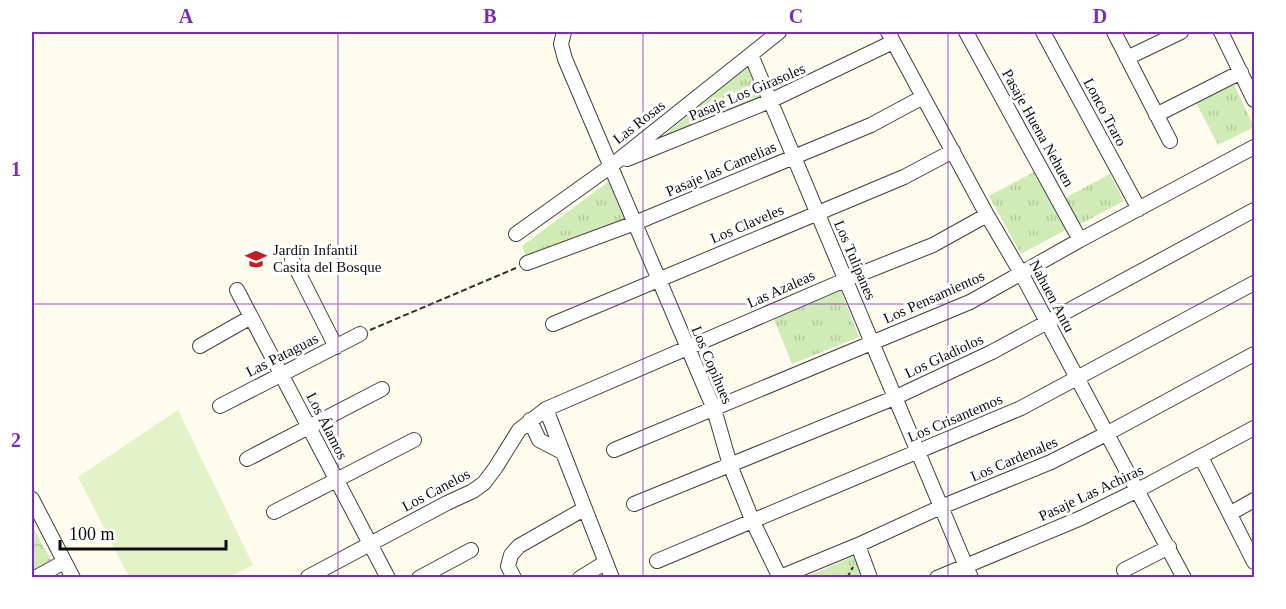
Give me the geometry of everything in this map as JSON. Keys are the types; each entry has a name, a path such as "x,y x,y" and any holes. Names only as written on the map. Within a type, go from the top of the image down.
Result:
{"street":[{"name":"Los Copihues","path":"564,32 561,44 565,59 714,409 730,465 779,577"},
{"name":"Las Rosas","path":"516,234 611,166 779,32"},
{"name":"Pasaje Huena Nehuen","path":"966,32 1080,240"},
{"name":"Lonco Traro","path":"1043,32 1138,209"},
{"path":"1114,32 1170,141"},
{"path":"1127,58 1181,32"},
{"path":"1221,32 1254,100"},
{"name":"Pasaje Los Girasoles","path":"611,166 770,101 890,37"},
{"name":"Nahuen Antu","path":"890,37 1108,433 1184,578"},
{"name":"Los Tulipanes","path":"751,55 968,571"},
{"path":"1156,115 1240,72"},
{"name":"Pasaje las Camelias","path":"527,263 635,223 871,125 923,97"},
{"name":"Los Pensamientos","path":"614,450 970,302 1254,147"},
{"name":"Los Claveles","path":"553,324 904,177 953,151"},
{"name":"Los Gladiolos","path":"634,504 894,398 992,352 1254,210"},
{"name":"Las Azaleas","path":"587,390 933,244 987,215"},
{"path":"292,260 336,347"},
{"name":"Los Crisantemos","path":"657,561 1021,408 1254,283"},
{"name":"Los Álamos","path":"237,290 388,578"},
{"path":"200,346 251,317"},
{"name":"Las Pataguas","path":"220,406 360,334"},
{"name":"Los Cardenales","path":"779,577 1051,462 1254,354"},
{"path":"247,459 382,389"},
{"name":"Los Canelos","path":"308,577 484,483 519,430 530,420 546,409 587,390"},
{"path":"546,409 612,578"},
{"path":"530,420 539,440 562,452"},
{"name":"Pasaje Las Achiras","path":"937,578 968,571 1081,518 1254,428"},
{"path":"274,512 414,440"},
{"path":"1201,457 1254,562"},
{"path":"32,499 35,516 73,578"},
{"path":"1230,513 1254,500"},
{"path":"514,578 508,566 511,555 519,546 584,509"},
{"path":"858,545 870,578"},
{"path":"1124,570 1169,547"},
{"path":"419,578 471,550"},
{"path":"35,578 64,562"},
{"path":"580,578 606,562"}],"path":[{"path":"360,334 527,263"}],"green space":[{"path":"748,66 764,99 651,146"},
{"path":"1233,82 1254,127 1218,145 1195,101"},
{"path":"1037,170 1069,228 1021,254 989,196"},
{"path":"1110,174 1124,201 1077,226 1063,199"},
{"path":"609,181 626,222 527,260 522,246"},
{"path":"840,289 859,337 792,364 773,317"},
{"path":"178,410 253,565 229,577 129,577 78,477"},
{"path":"32,528 51,560 32,571"},
{"path":"863,552 872,578 804,578"}],"place":[{"name":"Jardín Infantil Casita del Bosque","path":"256,259"}]}
